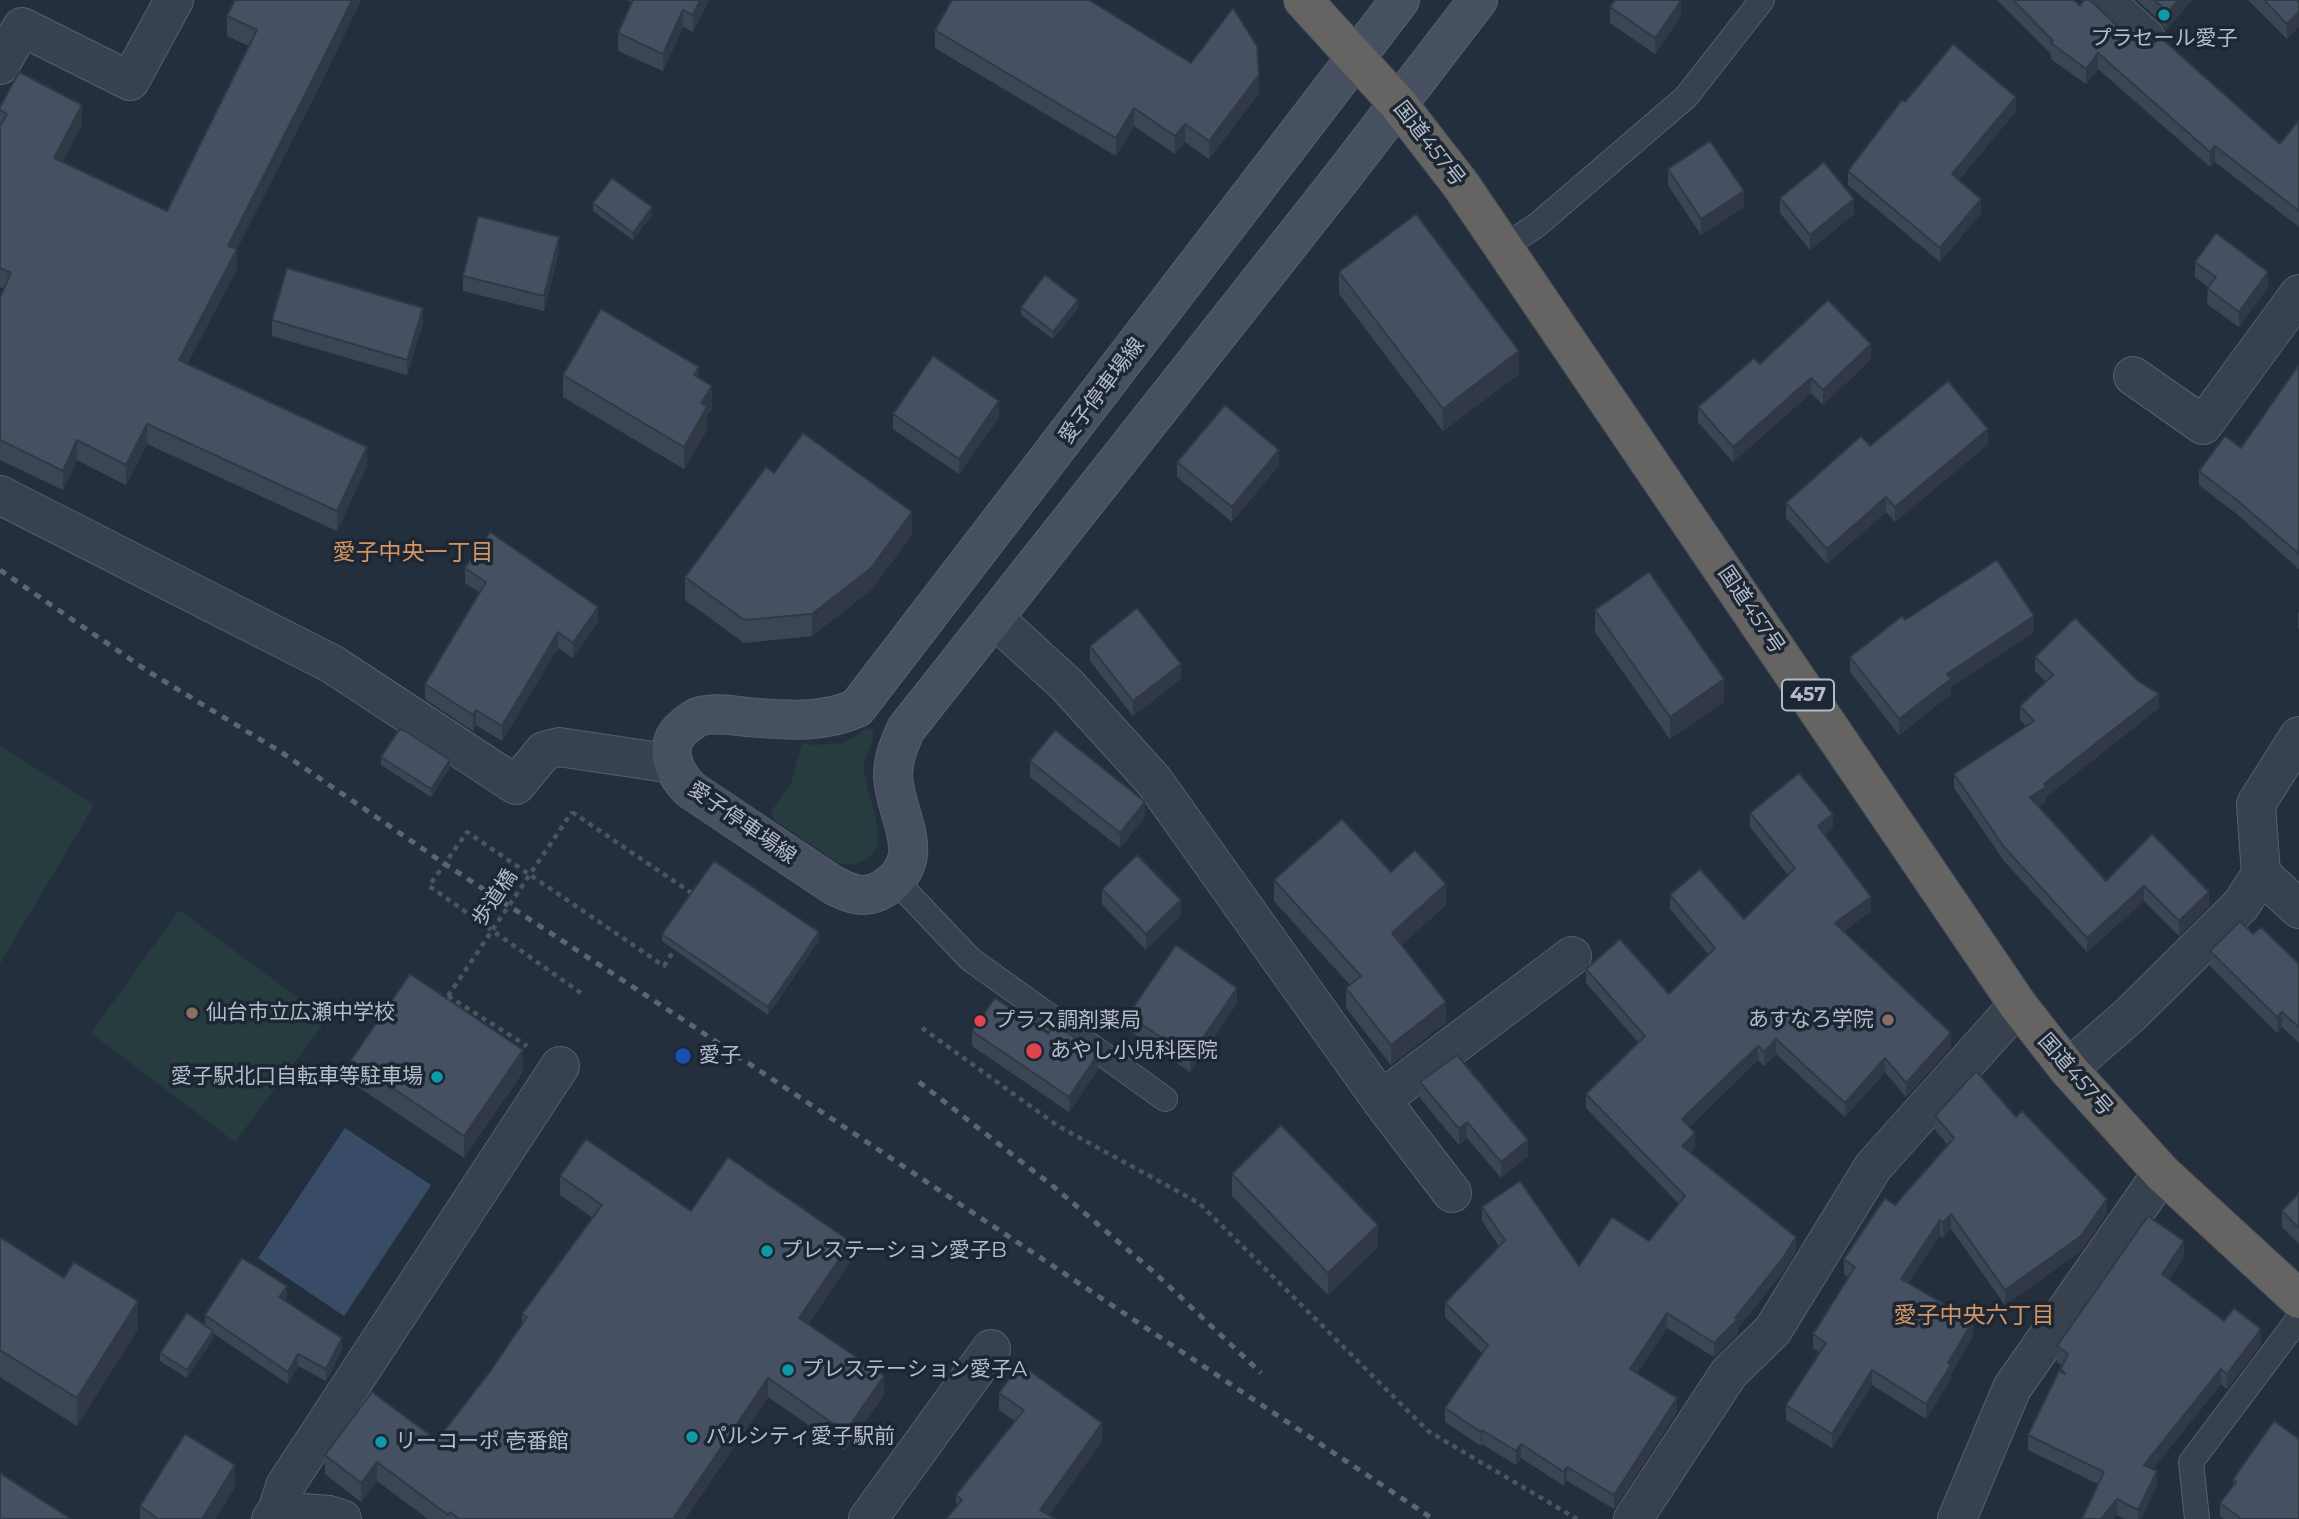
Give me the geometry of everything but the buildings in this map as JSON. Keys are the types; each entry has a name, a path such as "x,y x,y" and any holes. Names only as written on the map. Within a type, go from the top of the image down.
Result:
{"highway":[{"name":"国道457号","path":"1303,0 1399,105 1461,185 1704,539 2018,1005 2068,1069 2162,1173 2299,1299"}],"main road":[{"name":"愛子停車場線","path":"896,881 878,892 855,896 833,885 691,790 679,778 673,764 671,747 678,731 697,717 720,714 815,720 839,716 857,708 1400,0"},
{"path":"896,881 908,863 908,841 893,777 895,752 906,729 1399,105 1478,0"}],"street":[{"path":"0,65 22,27 130,81 174,0"},
{"path":"2104,0 2147,38"},
{"path":"2133,376 2203,425 2299,294"},
{"path":"0,495 332,663 516,785 544,751 559,747 673,764"},
{"path":"993,618 1067,685 1154,781 1381,1100 1452,1193"},
{"path":"2068,1069 2131,1014 2241,905 2261,874 2256,804 2299,736"},
{"path":"2261,874 2299,909"},
{"path":"1381,1100 1572,956"},
{"path":"1633,1519 1728,1373 1773,1331 1873,1167 2018,1005"},
{"path":"342,1519 330,1515 274,1515 285,1486 560,1066"},
{"path":"1956,1519 2012,1388 2162,1173"},
{"path":"868,1519 991,1349"}],"lane":[{"path":"1503,248 1537,225 1686,97 1762,0"},
{"path":"896,881 970,959 1165,1099"},
{"path":"2197,1519 2191,1462 2299,1318"}],"path":[{"name":"歩道橋","path":"560,1066 448,996 572,812 706,903"},
{"path":"581,993 429,886 467,832 664,966 674,950"},
{"path":"922,1028 1058,1126 1199,1203 1428,1431 1577,1519"}],"green space":[{"path":"868,728 873,730 873,734 864,766 876,818 877,844 873,854 863,861 844,864 773,819 772,810 791,783 802,743 844,743"},
{"path":"0,746 94,805 0,964"},
{"path":"179,910 327,1019 235,1142 91,1033"}],"water":[{"path":"345,1128 431,1185 344,1316 258,1258"}],"railway":[{"path":"0,570 149,672 281,752 445,864 1433,1519"},
{"path":"919,1082 1054,1187 1155,1273 1261,1373"}],"place":[{"name":"プラセール愛子","path":"2164,15"},
{"name":"仙台市立広瀬中学校","path":"192,1013"},
{"name":"あすなろ学院","path":"1888,1020"},
{"name":"プラス調剤薬局","path":"980,1021"},
{"name":"あやし小児科医院","path":"1034,1051"},
{"name":"愛子","path":"683,1056"},
{"name":"愛子駅北口自転車等駐車場","path":"437,1077"},
{"name":"プレステーション愛子B","path":"767,1251"},
{"name":"プレステーション愛子A","path":"788,1370"},
{"name":"パルシティ愛子駅前","path":"692,1437"},
{"name":"リーコーポ 壱番館","path":"381,1442"}],"district":[{"name":"愛子中央一丁目","path":"413,553"},
{"name":"愛子中央六丁目","path":"1974,1316"}]}
